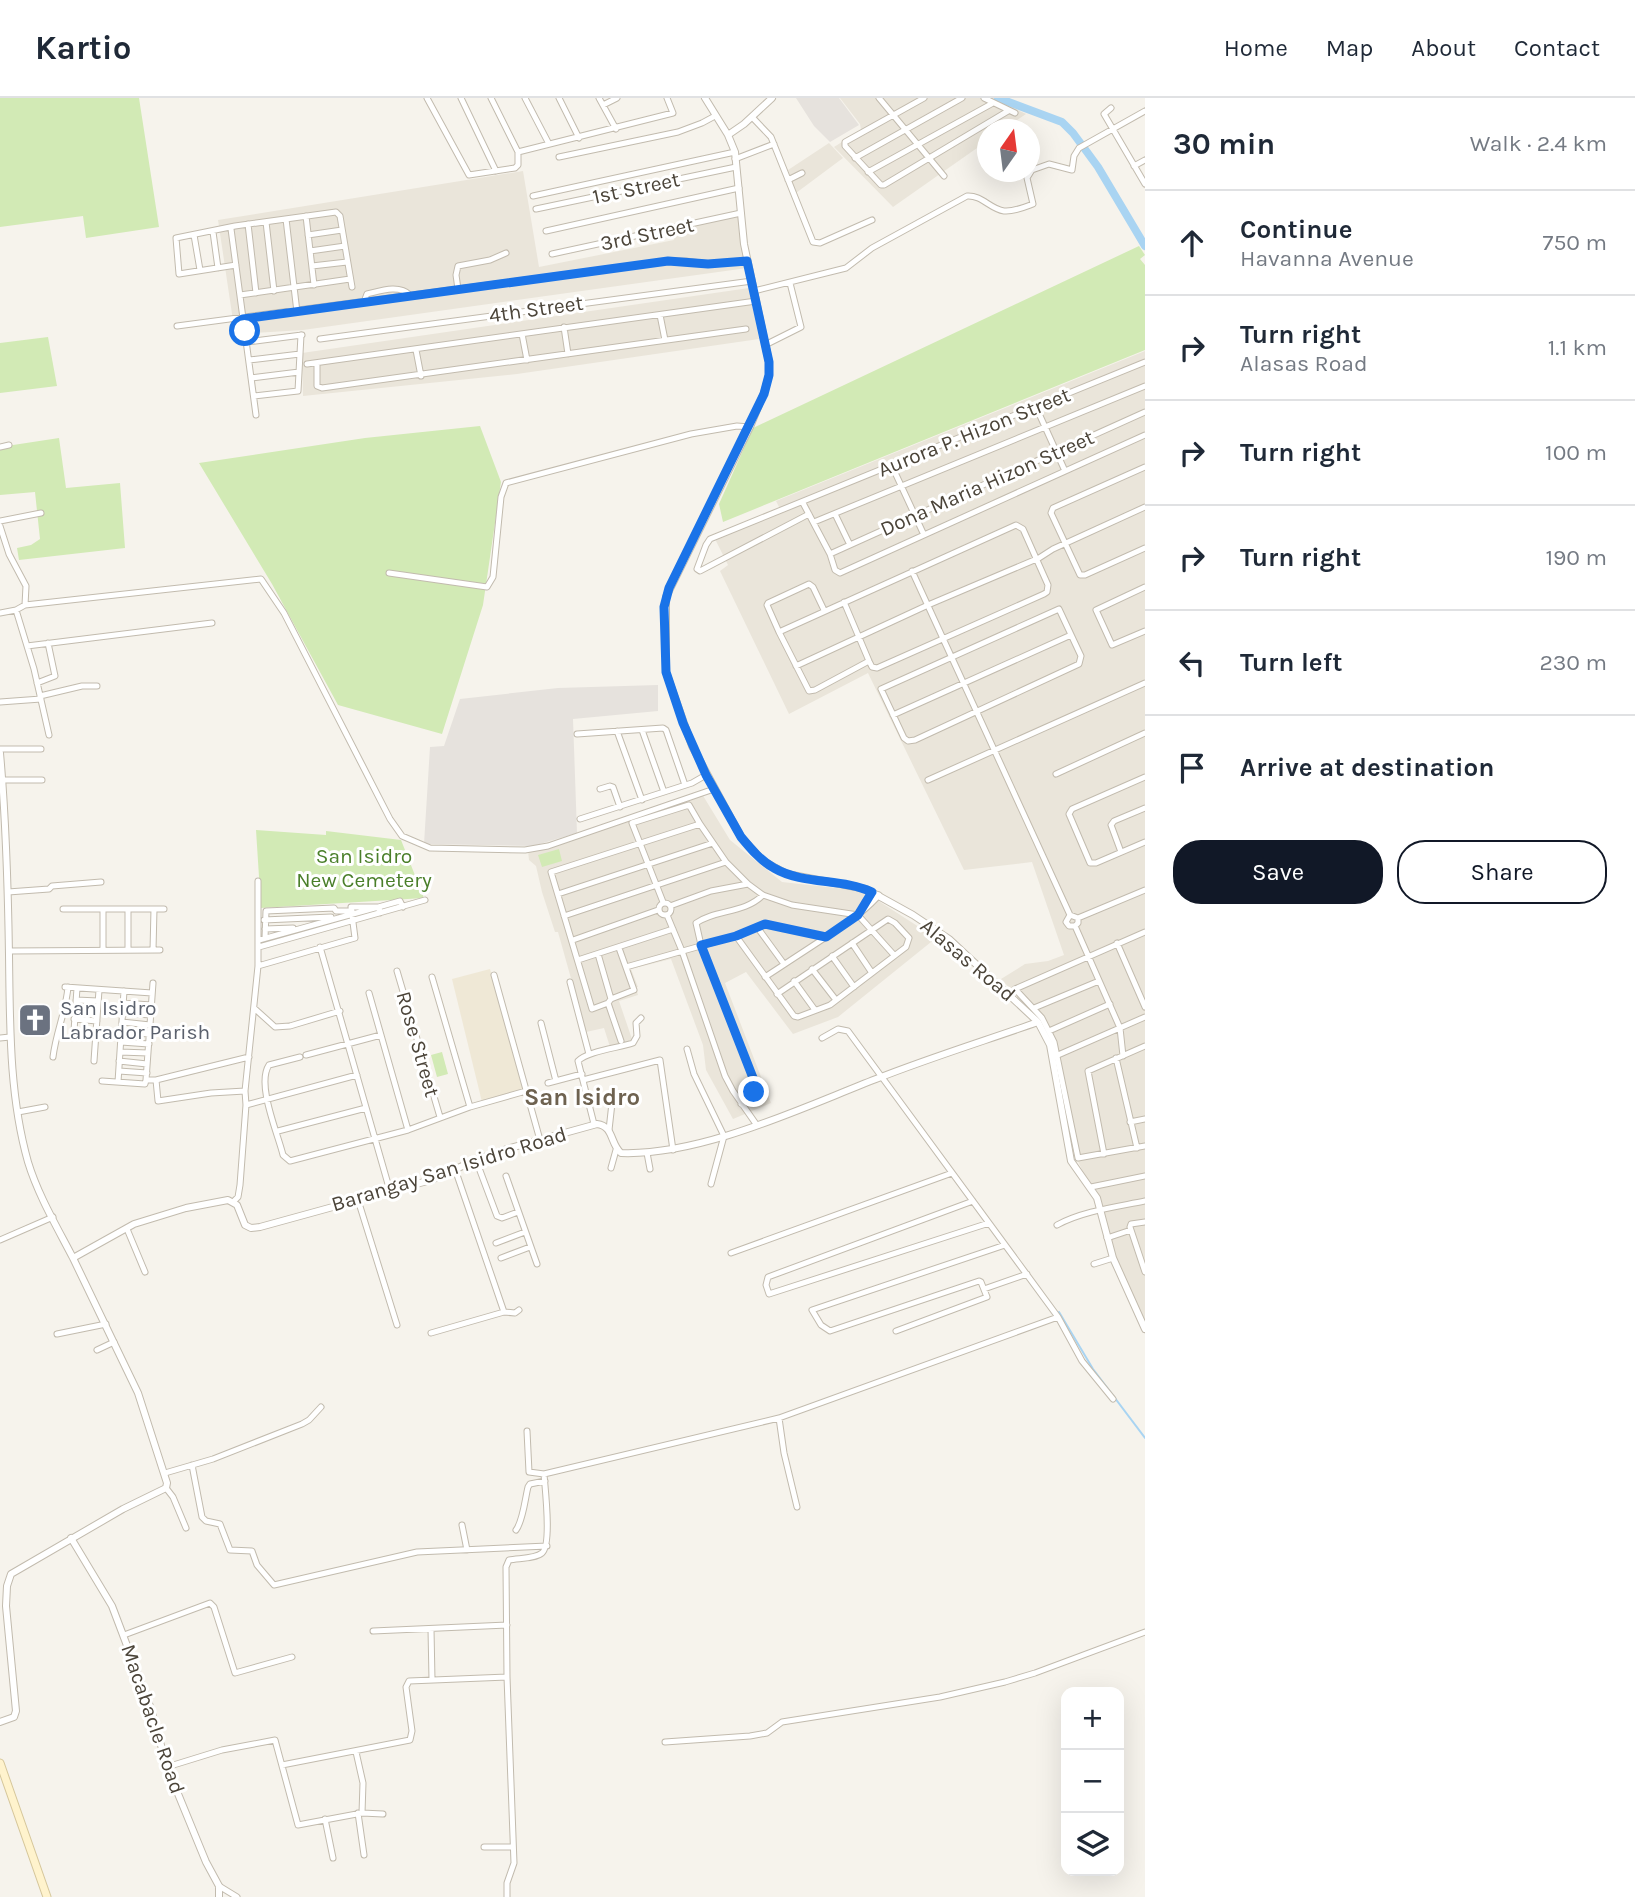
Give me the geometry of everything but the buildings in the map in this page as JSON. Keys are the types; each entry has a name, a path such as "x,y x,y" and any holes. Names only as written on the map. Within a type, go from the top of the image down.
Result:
{"main road":[{"path":"0,1763 47,1897"}],"street":[{"path":"427,98 469,175 518,165 518,152 491,98"},
{"path":"461,98 496,171"},
{"path":"525,98 550,144"},
{"path":"559,98 579,138"},
{"path":"599,98 616,129"},
{"path":"603,105 617,98"},
{"path":"518,152 673,113 667,98"},
{"name":"Alasas Road","path":"705,98 728,135 735,155 747,261 769,375 750,427 666,597 666,672 692,746 741,837 774,869 787,874 857,886 876,894 949,939 1038,1022 1051,1045 1072,1161 1091,1187 1102,1210 1112,1255 1145,1329"},
{"path":"728,135 772,98"},
{"path":"923,98 845,142 845,146 879,183 884,185 1011,112 984,98"},
{"path":"855,158 962,98"},
{"path":"883,99 893,116 944,176"},
{"path":"868,172 993,103"},
{"path":"1111,107 1104,113 1145,184"},
{"path":"754,291 845,268 872,248 967,196 976,196 996,209 1009,212 1033,204 1028,173 1049,164 1072,170 1074,156 1079,148 1145,111"},
{"path":"559,157 678,132 715,116"},
{"path":"752,117 764,127 774,144 813,242 820,243 872,220"},
{"path":"533,196 735,155 774,144"},
{"path":"1134,166 1145,160"},
{"name":"1st Street","path":"536,209 736,167"},
{"path":"788,180 802,173"},
{"path":"546,231 739,188"},
{"path":"236,265 179,274 176,238 248,224 336,212 340,216 352,287"},
{"name":"3rd Street","path":"552,254 741,213"},
{"path":"306,216 314,285"},
{"path":"286,219 297,312"},
{"path":"266,222 274,290"},
{"path":"248,224 256,293"},
{"path":"231,229 256,415"},
{"path":"308,235 342,230"},
{"path":"213,232 218,268"},
{"path":"194,234 200,270"},
{"path":"310,251 345,246"},
{"path":"458,289 458,266 490,260 506,253"},
{"path":"177,326 668,261 708,264 747,261"},
{"path":"312,266 347,262"},
{"path":"240,295 350,279"},
{"name":"4th Street","path":"320,339 751,281"},
{"path":"765,345 801,327 789,283"},
{"path":"307,364 756,301"},
{"path":"660,315 665,340"},
{"path":"564,327 568,355"},
{"path":"317,363 318,388 421,376 746,329"},
{"path":"522,334 527,360"},
{"path":"247,342 302,335 298,391 254,396"},
{"path":"416,349 421,376"},
{"path":"249,360 300,354"},
{"name":"Aurora P. Hizon Street","path":"809,514 700,570 697,569 710,540 1145,362"},
{"path":"251,378 299,372"},
{"path":"814,522 1145,386"},
{"path":"1036,407 1065,471"},
{"name":"Dona Maria Hizon Street","path":"830,554 1145,411"},
{"path":"388,573 487,587 493,577 501,496 506,483 691,434 737,426 750,427"},
{"path":"803,503 837,572 846,571 1145,435"},
{"path":"0,447 9,445"},
{"path":"892,466 924,535"},
{"path":"1145,469 1053,508 1051,513 1079,579 1145,548"},
{"path":"796,666 1145,507"},
{"path":"25,605 26,586 9,554 0,523 41,513"},
{"path":"835,514 850,545"},
{"path":"779,632 824,610 1016,525 1023,529 1048,585 1047,592 880,668 872,667 844,602"},
{"path":"912,571 1070,915 1078,918 1145,890"},
{"path":"0,613 25,605 261,579 284,613 390,819 402,836 423,847 525,850 548,846 713,789"},
{"path":"824,610 809,584 766,606 807,690 812,691 869,661"},
{"path":"1145,587 1096,610 1112,645 1145,631"},
{"path":"1059,609 1071,635 1082,656 1079,664 911,741 904,738 881,688 1059,609"},
{"path":"16,610 49,735"},
{"path":"27,646 212,623"},
{"path":"893,715 1071,635"},
{"path":"37,683 55,676 48,643"},
{"path":"928,780 1145,683"},
{"path":"0,702 41,698 82,686 97,686"},
{"path":"642,730 664,792"},
{"path":"577,734 666,730 685,785"},
{"path":"617,731 642,800"},
{"path":"1056,774 1145,733"},
{"path":"41,749 0,751 2,829 8,892 10,1037 18,1112 29,1165 138,1394 165,1473 166,1488 186,1528"},
{"path":"580,819 685,785 706,775"},
{"path":"1145,777 1072,809 1069,814 1088,862 1096,863 1145,842"},
{"path":"2,780 42,780"},
{"path":"600,789 613,787 620,807"},
{"path":"748,884 711,891 670,906 663,902 632,823 689,805 726,862 763,895 792,905 858,915 894,955"},
{"path":"1121,852 1111,825 1114,821 1145,808"},
{"path":"619,948 634,990 592,1009 551,872 700,824"},
{"path":"558,894 713,843"},
{"path":"564,916 726,862"},
{"path":"74,1258 127,1228 150,1219 222,1199 233,1202 238,1197 245,1091 261,942 258,881"},
{"path":"8,892 101,882"},
{"path":"765,977 871,906 876,894"},
{"path":"741,1104 754,1092 755,1083 696,926 698,920 739,909 757,901 763,895"},
{"path":"261,942 322,922 425,900"},
{"path":"659,911 663,902"},
{"path":"258,966 355,938 351,907 374,905 380,910"},
{"path":"667,915 670,906"},
{"path":"63,909 164,909"},
{"path":"103,909 103,950"},
{"path":"128,909 128,950"},
{"path":"9,951 156,950 154,909"},
{"path":"301,930 306,919 306,909"},
{"path":"261,942 266,911 318,909 351,915"},
{"path":"318,909 322,922"},
{"path":"659,911 667,915"},
{"path":"573,940 659,911"},
{"path":"264,920 306,919 322,922 351,915"},
{"path":"667,915 725,1076 756,1124"},
{"path":"1070,915 1066,922 1069,926 1075,926"},
{"path":"1075,926 1078,918"},
{"path":"736,936 777,994 795,1017 836,1000 909,942 907,934 888,919 777,994"},
{"path":"626,967 736,936 768,924 826,937"},
{"path":"1075,926 1120,1028 1120,1057 1130,1122 1137,1148"},
{"path":"757,927 785,964"},
{"path":"265,929 301,930"},
{"path":"578,960 673,929"},
{"path":"1144,934 1016,987 1049,1031 1058,1055 1078,1158 1145,1146"},
{"path":"261,942 276,939"},
{"path":"852,943 872,973"},
{"path":"1117,943 1145,1007"},
{"path":"320,947 390,1191"},
{"path":"598,954 621,1041"},
{"path":"832,956 853,987"},
{"path":"812,969 836,1000"},
{"name":"Rose Street","path":"397,971 440,1117"},
{"path":"494,975 540,1140"},
{"path":"432,977 470,1107"},
{"path":"794,981 815,1010"},
{"path":"1034,1008 1099,981"},
{"path":"570,982 589,1055"},
{"path":"102,1081 145,1084 153,983"},
{"path":"53,1057 66,1009 66,987 152,993"},
{"path":"74,1031 77,988"},
{"path":"94,1061 99,989"},
{"path":"118,1082 124,991"},
{"path":"369,993 408,1129"},
{"path":"76,1000 98,1001"},
{"path":"123,1003 151,1005"},
{"path":"1049,1031 1110,1004"},
{"path":"253,1008 275,1027 290,1026 340,1011"},
{"path":"75,1009 97,1011"},
{"path":"123,1013 151,1015"},
{"path":"1058,1055 1145,1017"},
{"path":"594,1124 578,1061 589,1055 633,1043 637,1036 636,1023 641,1018"},
{"path":"75,1019 97,1021"},
{"path":"122,1022 150,1024"},
{"path":"616,1150 621,1153 647,1153 673,1150 724,1136 880,1077 1038,1022"},
{"path":"541,1023 556,1081"},
{"path":"822,1038 838,1029 848,1031 1058,1317 1082,1361 1113,1399"},
{"path":"121,1032 149,1034"},
{"path":"381,1035 269,1065 265,1073 268,1100 283,1156 290,1161 374,1139 526,1091"},
{"path":"0,1038 10,1037"},
{"path":"121,1042 149,1044"},
{"path":"1104,1154 1088,1071 1145,1046"},
{"path":"687,1049 694,1074 724,1136 711,1184"},
{"path":"120,1052 148,1054"},
{"path":"119,1071 156,1080 249,1057"},
{"path":"548,1083 660,1060 673,1150"},
{"path":"120,1061 147,1063"},
{"path":"246,1105 357,1075"},
{"path":"156,1080 158,1101 245,1091"},
{"path":"611,1168 616,1150 609,1130 613,1094"},
{"path":"18,1112 33,1106 45,1107"},
{"path":"278,1131 366,1108"},
{"path":"1130,1122 1145,1119"},
{"name":"Barangay San Isidro Road","path":"233,1202 245,1225 251,1228 431,1180 475,1160 594,1124 604,1125 609,1130"},
{"path":"647,1153 650,1169"},
{"path":"475,1160 497,1216 502,1218 518,1212"},
{"path":"455,1169 504,1312"},
{"path":"732,1253 952,1173"},
{"path":"1091,1187 1145,1176"},
{"path":"506,1177 537,1264"},
{"path":"358,1200 397,1325"},
{"path":"1057,1225 1102,1210 1145,1200"},
{"path":"973,1201 768,1276 766,1286 769,1294 989,1223"},
{"path":"0,1240 53,1217"},
{"path":"1145,1222 1131,1224 1131,1230 1142,1253 1145,1272"},
{"path":"127,1228 145,1272"},
{"path":"1107,1238 1131,1230"},
{"path":"496,1243 525,1232"},
{"path":"896,1331 985,1298 984,1289 979,1281 830,1331 821,1325 812,1310 1005,1245"},
{"path":"501,1258 530,1247"},
{"path":"1094,1264 1112,1255"},
{"path":"984,1289 1027,1274"},
{"path":"431,1333 519,1310"},
{"path":"516,1530 521,1524 521,1510 528,1487 545,1477 779,1418 1058,1317"},
{"path":"57,1334 106,1324"},
{"path":"97,1350 114,1342"},
{"path":"165,1473 213,1459 302,1424 321,1407"},
{"path":"779,1418 797,1507"},
{"path":"527,1432 528,1472 545,1477"},
{"path":"192,1465 202,1517 206,1521 220,1524 230,1550 252,1551 257,1565 274,1585 408,1553 547,1546"},
{"path":"507,1897 507,1883 514,1863 507,1677 508,1562 540,1555 547,1546 545,1477"},
{"path":"0,1722 14,1717 16,1710 13,1658 3,1617 3,1586 8,1578 14,1571 123,1508 166,1488"},
{"path":"462,1525 467,1550"},
{"name":"Macabacle Road","path":"71,1538 112,1606 151,1709 166,1767 206,1862 219,1886"},
{"path":"124,1635 210,1603 214,1607 235,1673 292,1657"},
{"path":"373,1631 507,1625"},
{"path":"430,1629 432,1680"},
{"path":"665,1742 750,1736 767,1733 782,1722 974,1690 1035,1673 1145,1632"},
{"path":"282,1765 410,1740 412,1731 406,1683 412,1680 507,1677"},
{"path":"166,1767 222,1750 275,1740 298,1825 360,1813 383,1814"},
{"path":"356,1752 363,1783 360,1813 365,1855"},
{"path":"325,1819 333,1858"},
{"path":"484,1847 513,1847"},
{"path":"219,1886 219,1897"},
{"path":"219,1886 237,1897"}],"shaded area":[{"path":"796,98 839,98 859,125 830,142 814,126"},
{"path":"840,98 993,98 1026,114 1019,119 977,119 977,148 893,207 834,147 861,130 860,124"},
{"path":"829,143 843,158 796,193 788,170"},
{"path":"523,171 539,267 674,240 673,229 738,216 747,268 303,330 235,334 218,220"},
{"path":"749,288 759,339 517,374 303,396 302,353"},
{"path":"1145,351 1145,1324 1113,1254 1097,1191 1075,1155 1060,1075 1040,1020 1001,979 1025,964 1048,961 1064,955 1032,862 964,870 868,673 789,714 720,571 728,565 714,537 780,509 776,501"},
{"path":"658,685 658,711 573,719 577,833 533,846 424,844 430,747 444,746 460,699 558,688"},
{"path":"702,794 730,840 782,882 863,891 936,938 838,1017 793,1034 746,972 725,983 771,1103 733,1119 706,1070 703,1045 671,959 631,969 638,995 619,1001 633,1042 611,1050 604,1028 586,1032 558,932 555,932 536,866 529,860 528,851"},
{"path":"490,969 523,1091 482,1102 452,979"}],"green space":[{"path":"0,98 139,98 159,227 86,238 83,216 0,227"},
{"path":"1139,246 1145,255 1140,259 1145,265 1145,350 723,522 719,504 753,428"},
{"path":"48,337 57,386 0,393 0,343"},
{"path":"480,426 501,482 483,605 442,734 338,705 272,584 199,463 365,438"},
{"path":"59,438 66,488 120,483 125,548 19,560 17,548 31,545 40,539 35,492 0,495 0,447"},
{"name":"San Isidro New Cemetery","path":"256,830 326,835 326,831 401,840 424,898 261,908"},
{"path":"559,849 562,861 542,867 538,855"},
{"path":"442,1052 448,1074 437,1077 431,1055"}],"waterway":[{"path":"998,98 1062,122 1073,133 1098,167 1145,246"},
{"path":"1059,1312 1093,1369 1145,1438"}],"place":[{"name":"San Isidro Labrador Parish","path":"35,1020"}],"district":[{"name":"San Isidro","path":"582,1097"}],"route":[{"path":"245,331 243,319 410,295 668,261 708,264 747,261 769,362 769,375 750,427 669,588 664,607 666,672 692,746 741,837 751,849 774,869 787,874 857,886 872,892 858,915 826,937 765,924 736,936 701,945 755,1083 754,1092"}]}
